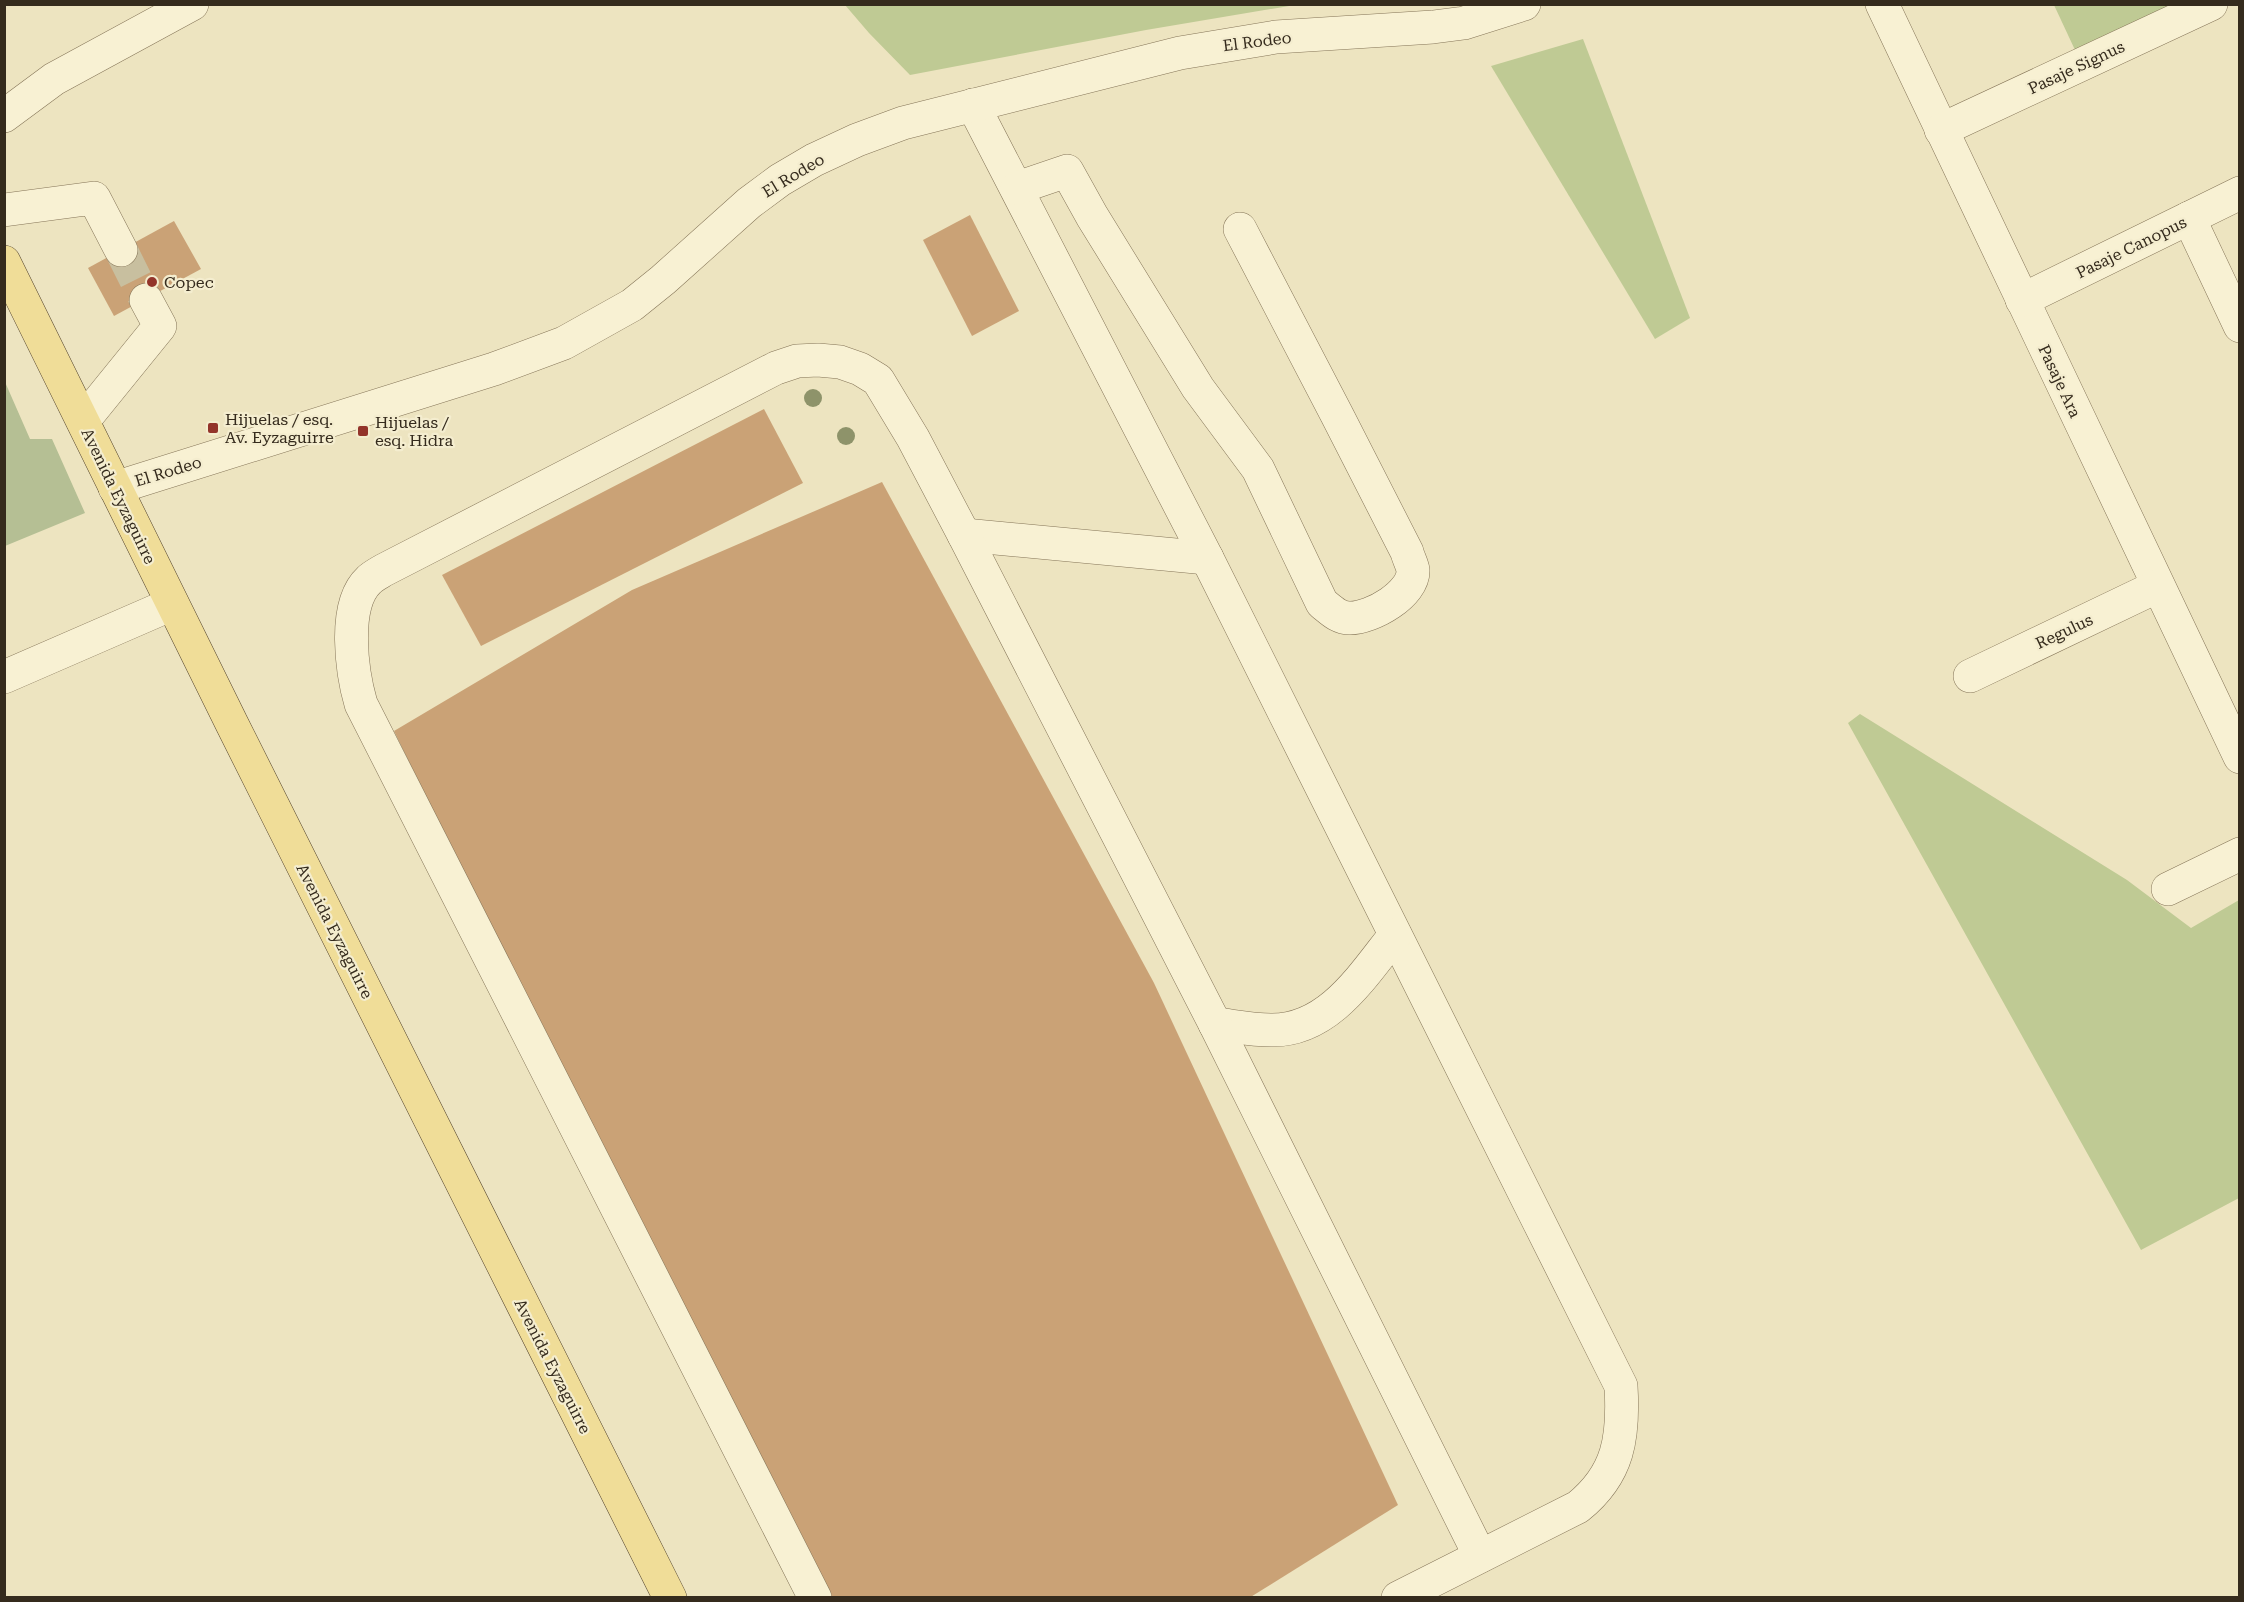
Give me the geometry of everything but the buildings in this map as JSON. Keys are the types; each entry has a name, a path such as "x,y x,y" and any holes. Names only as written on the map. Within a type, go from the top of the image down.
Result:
{"main road":[{"name":"Avenida Eyzaguirre","path":"4,262 472,1206 670,1598"}],"street":[{"path":"4,116 54,79 192,4"},
{"name":"El Rodeo","path":"115,488 494,369 564,343 632,305 748,203 780,180 814,160 857,140 903,123 1199,49 1276,37 1432,27 1474,20 1524,4"},
{"name":"Pasaje Ara","path":"1882,4 2240,757"},
{"name":"Pasaje Signus","path":"1941,130 2211,4"},
{"path":"973,105 1207,558 1621,1386 1623,1409 1616,1455 1608,1476 1595,1493 1578,1507 1398,1598"},
{"path":"1017,188 1067,171 1092,216 1198,388 1258,469 1322,603 1336,615 1351,618 1371,613 1389,604 1409,587 1413,570 1410,561 1338,414 1240,229"},
{"name":"Pasaje Canopus","path":"2022,300 2240,193"},
{"path":"4,210 94,198 121,250"},
{"path":"2189,218 2240,326"},
{"path":"83,421 160,326 146,300"},
{"path":"815,1598 361,704 351,662 353,618 358,599 367,581 384,570 776,368 797,362 818,360 840,362 860,369 878,380 913,438 1215,1024 1480,1556"},
{"path":"964,535 1207,558"},
{"name":"Regulus","path":"1970,676 2158,586"},
{"path":"4,677 172,604"},
{"path":"2168,889 2240,854"},
{"path":"1215,1024 1272,1031 1306,1024 1336,1006 1395,935"}],"green space":[{"path":"845,5 1295,5 1146,30 910,75"},
{"path":"2054,5 2174,5 2075,50"},
{"path":"1583,39 1690,318 1655,339 1491,66"},
{"path":"5,382 30,439 52,439 85,513 5,546"},
{"path":"1860,714 2127,880 2191,928 2239,900 2239,1198 2141,1250 1848,723"}],"tunnel":[{"path":"121,250 146,300"}],"place":[{"name":"Copec","path":"152,282"},
{"name":"Hijuelas / esq. Av. Eyzaguirre","path":"213,428"},
{"name":"Hijuelas / esq. Hidra","path":"363,431"}]}
